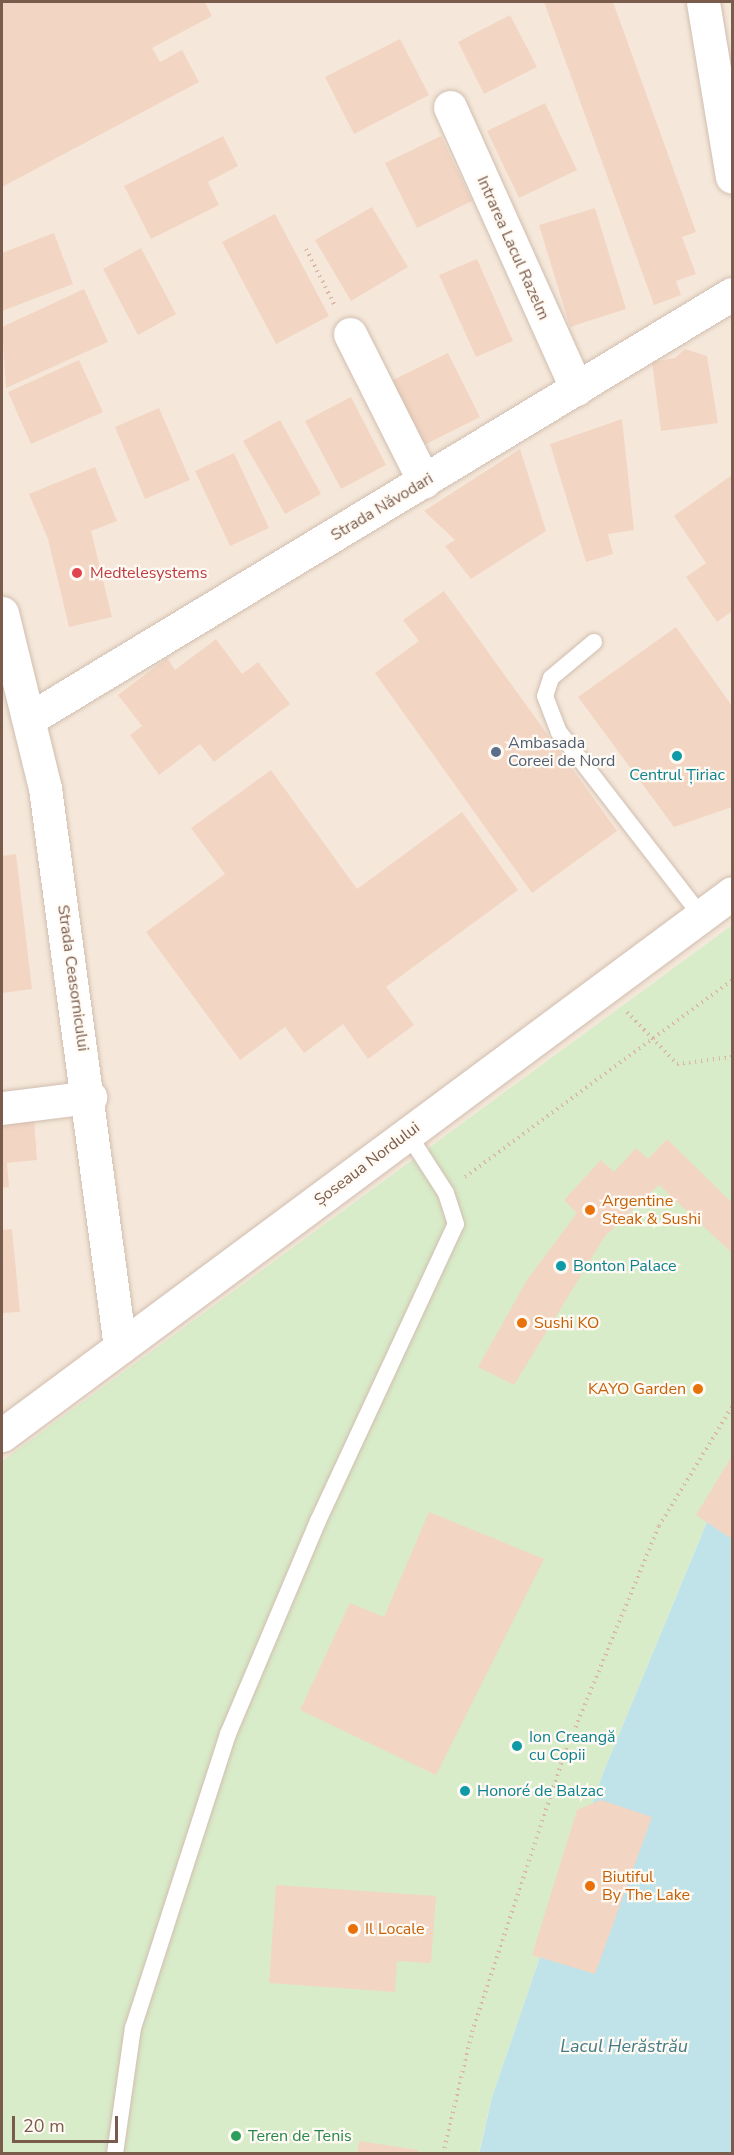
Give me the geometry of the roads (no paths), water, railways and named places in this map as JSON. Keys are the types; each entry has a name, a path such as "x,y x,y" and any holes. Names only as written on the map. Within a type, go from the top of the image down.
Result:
{"street":[{"path":"703,2 732,177"},
{"name":"Intrarea Lacul Razelm","path":"450,107 577,389"},
{"name":"Strada Năvodari","path":"29,718 732,294"},
{"path":"350,334 424,481"},
{"name":"Strada Ceasornicului","path":"2,617 45,788 90,1097 120,1347"},
{"name":"Șoseaua Nordului","path":"2,1435 732,894"},
{"path":"2,1107 90,1097"}],"lane":[{"path":"594,642 551,678 545,696 559,732 702,917"},
{"path":"115,2154 133,2028 228,1734 318,1521 456,1224 446,1193 408,1134"}],"water":[{"name":"Lacul Herăstrău","path":"732,1481 732,2153 479,2154 492,2097 603,1773 707,1522"}],"place":[{"name":"Medtelesystems","path":"77,573"},
{"name":"Ambasada Coreei de Nord","path":"496,752"},
{"name":"Centrul Țiriac","path":"677,756"},
{"name":"Argentine Steak & Sushi","path":"590,1210"},
{"name":"Bonton Palace","path":"561,1266"},
{"name":"Sushi KO","path":"522,1323"},
{"name":"KAYO Garden","path":"698,1389"},
{"name":"Ion Creangă cu Copii","path":"517,1746"},
{"name":"Honoré de Balzac","path":"465,1791"},
{"name":"Biutiful By The Lake","path":"590,1886"},
{"name":"Il Locale","path":"353,1929"},
{"name":"Teren de Tenis","path":"236,2136"}]}
